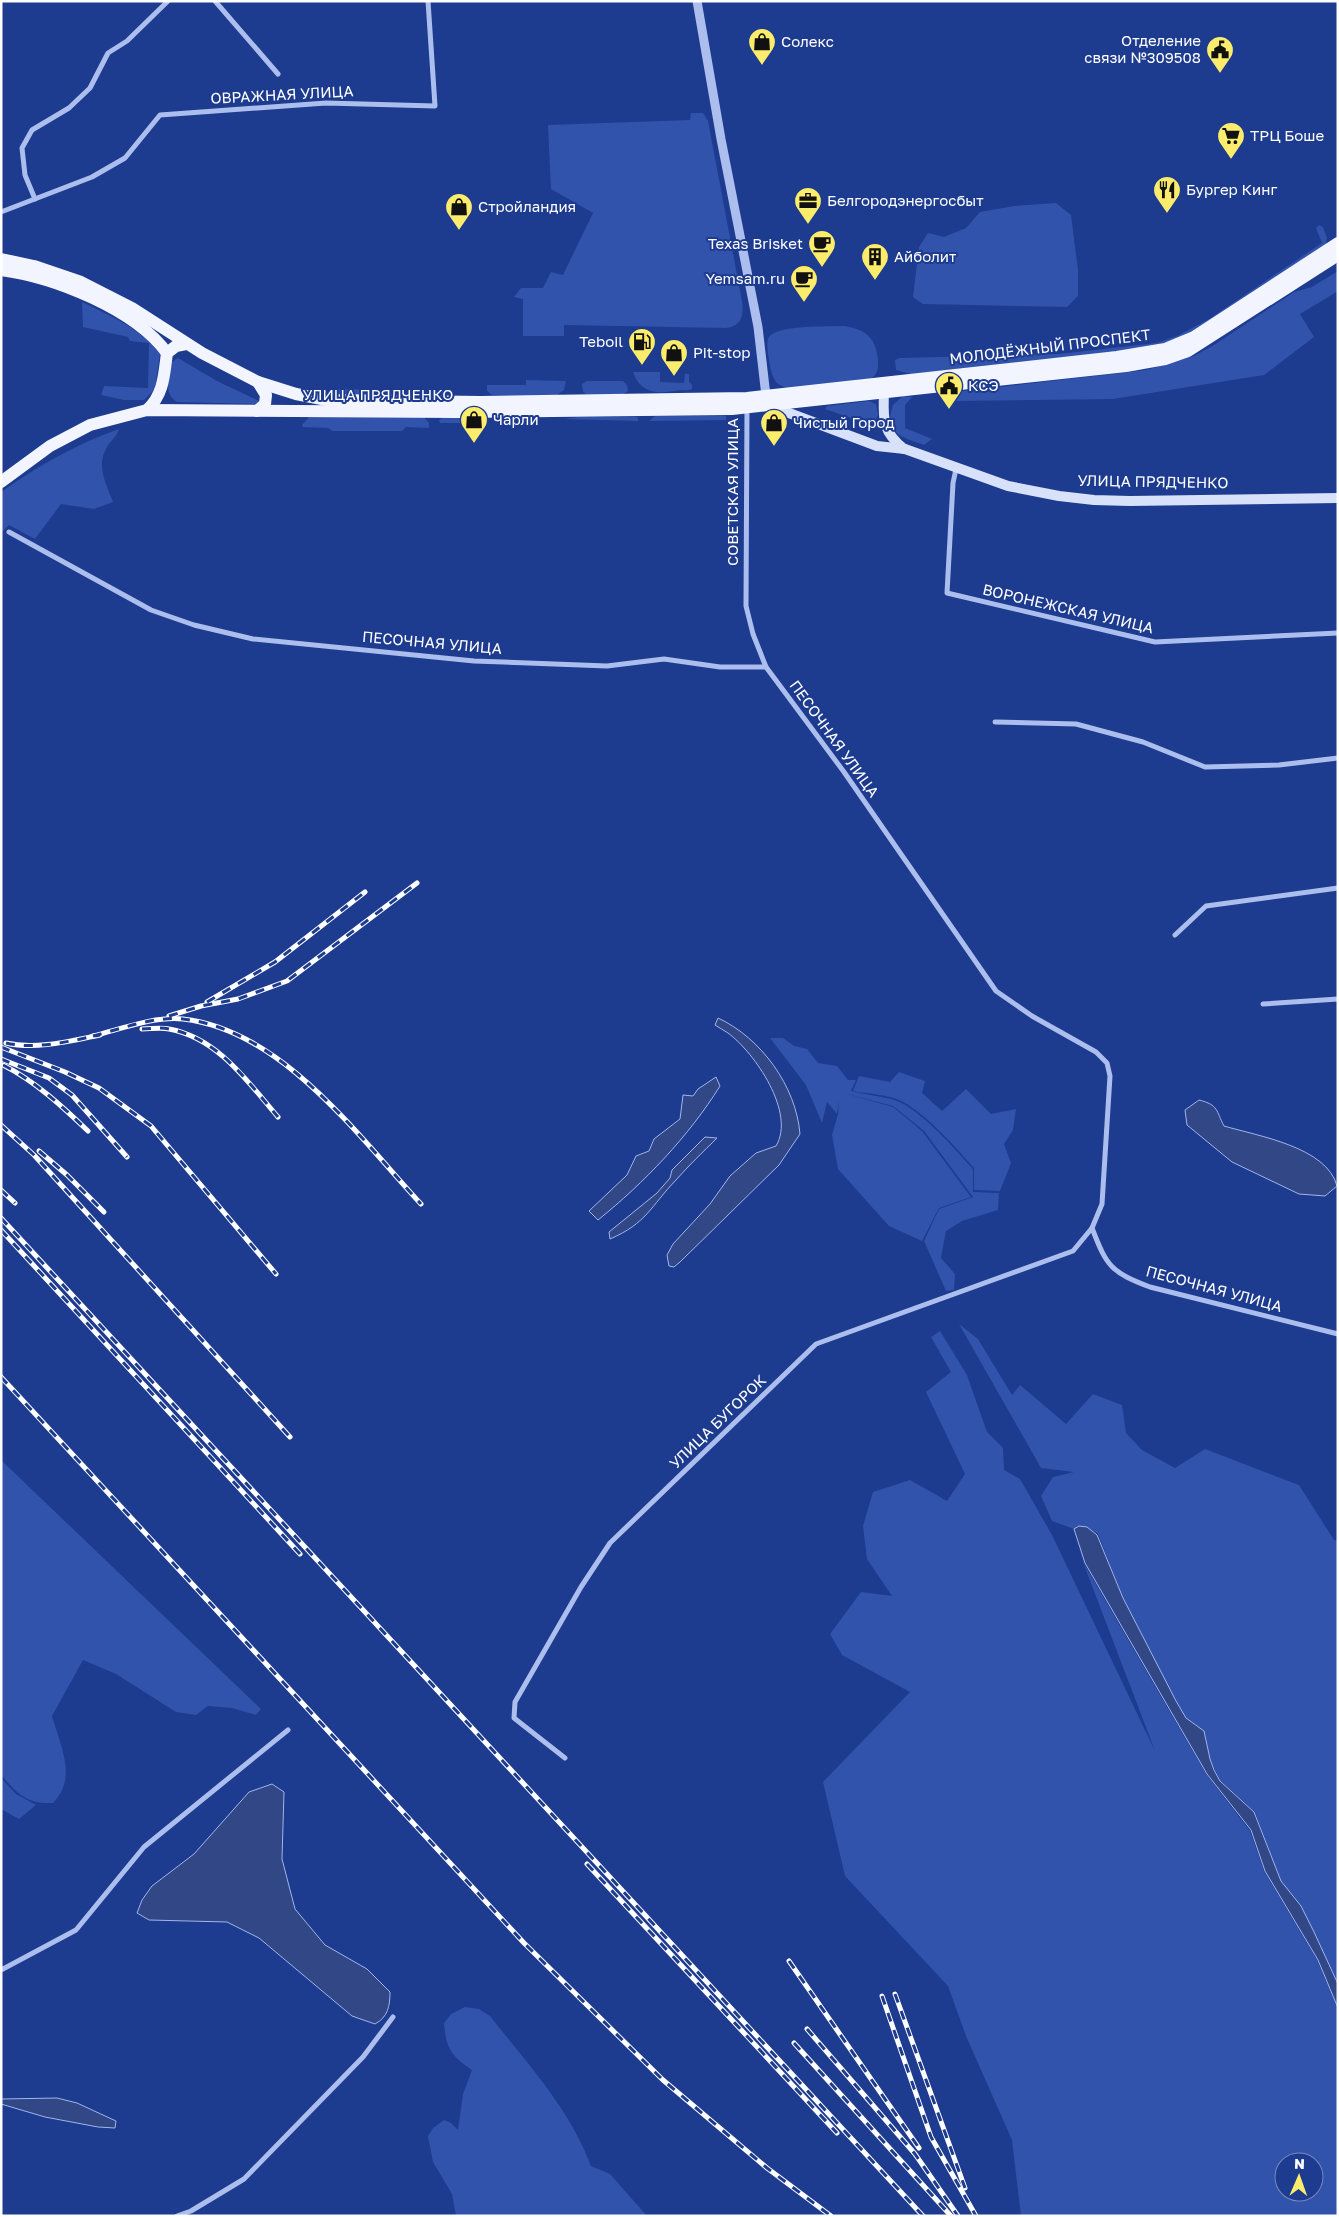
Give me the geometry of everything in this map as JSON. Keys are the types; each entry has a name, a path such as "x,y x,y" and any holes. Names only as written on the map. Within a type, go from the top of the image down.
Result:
{"main road":[{"name":"МОЛОДЁЖНЫЙ ПРОСПЕКТ","path":"770,401 1117,357 1165,348 1194,337 1338,243"},
{"name":"МОЛОДЁЖНЫЙ ПРОСПЕКТ","path":"884,388 1126,366 1165,359 1188,352 1338,255"},
{"name":"УЛИЦА ПРЯДЧЕНКО","path":"1,259 34,266 81,282 132,308 186,344 232,370 258,382 296,394 327,400 439,407 747,408 770,401"},
{"path":"1,270 19,272 64,287 110,308 149,332 167,353"},
{"path":"147,410 156,401 162,390 167,353 176,346 186,344"},
{"path":"257,410 265,404 266,395 258,382"},
{"path":"884,388 885,427 891,439 905,450"},
{"path":"162,390 165,402 174,410"},
{"name":"УЛИЦА ПРЯДЧЕНКО","path":"1,482 50,446 90,425 147,410 257,410 770,401 876,446 905,450 1008,486 1094,500 1338,498"}],"street":[{"path":"1,212 35,199 25,175 22,148 32,130 69,108 90,88 108,53 127,41 168,1"},
{"path":"215,1 278,74"},
{"name":"ОВРАЖНАЯ УЛИЦА","path":"35,199 92,177 125,158 160,115 326,103 435,106 428,1"},
{"path":"697,1 770,401"},
{"name":"СОВЕТСКАЯ УЛИЦА","path":"747,408 746,606 752,634 766,667"},
{"name":"ВОРОНЕЖСКАЯ УЛИЦА","path":"956,469 953,483 947,594 1155,642 1338,633"},
{"name":"ПЕСОЧНАЯ УЛИЦА","path":"9,532 151,610 194,625 253,640 474,661 607,666 664,659 720,667 766,667 844,772 996,991 1032,1016 1096,1052 1107,1063 1110,1076 1102,1204 1092,1228 1104,1259 1123,1277 1150,1287 1338,1334"},
{"path":"995,722 1076,724 1143,742 1206,767 1279,765 1338,758"},
{"path":"1175,935 1206,906 1338,888"},
{"path":"1263,1004 1338,999"},
{"name":"УЛИЦА БУГОРОК","path":"565,1758 514,1718 515,1702 581,1587 610,1543 816,1344 1073,1251 1092,1228"},
{"path":"1,1970 76,1930 144,1847 288,1730"},
{"path":"177,2216 191,2211 244,2179 363,2057 393,2017"}],"shaded area":[{"path":"691,113 703,113 708,121 742,301 743,311 739,322 726,328 564,325 564,336 523,336 523,299 514,297 521,288 543,288 551,272 563,275 593,213 551,189 548,125 690,120"},
{"path":"1056,203 1071,215 1078,270 1078,296 1067,307 923,304 913,297 919,247 928,233 944,237 966,228 980,212 1014,206"},
{"path":"1319,225 1323,227 1327,238 1326,244 1199,329 1174,341 1113,352 911,374 896,370 895,360 900,358 1059,354 1156,343 1177,336 1209,319 1322,243 1316,228"},
{"path":"1338,271 1338,291 1300,314 1314,337 1264,375 1113,399 956,401 955,392 1146,370 1194,356 1214,345 1294,292 1312,287"},
{"path":"82,302 134,330 152,345 160,354 155,389 144,400 124,400 101,395 104,386 148,388 149,343 130,341 128,337 83,327"},
{"path":"852,327 864,333 873,341 877,353 878,369 872,378 800,388 784,387 776,381 771,369 767,349 768,339 772,334 791,329"},
{"path":"178,358 217,381 259,401 258,404 177,402 170,394 168,384 172,362"},
{"path":"633,372 660,372 660,382 684,383 685,374 689,374 689,382 692,385 692,389 665,392 652,391 646,389 636,380"},
{"path":"526,380 566,381 564,390 557,395 492,395 487,391 487,385 526,385"},
{"path":"587,381 623,381 627,385 628,391 623,394 586,394 583,392 582,384"},
{"path":"337,389 391,390 392,396 339,395"},
{"path":"903,396 912,397 905,405 905,428 932,439 924,445 896,433 893,428 891,415 893,405"},
{"path":"869,401 876,404 878,415 875,422 868,424 825,409 827,406"},
{"path":"655,416 726,416 726,420 649,421"},
{"path":"309,417 424,417 429,423 429,428 406,427 402,431 333,431 328,428 303,427 302,425"},
{"path":"444,417 476,417 478,420 476,423 440,423 439,420"},
{"path":"578,417 637,417 638,421 563,419"},
{"path":"119,429 106,449 102,462 102,469 113,502 94,509 61,504 35,539 9,525 1,533 1,492 58,456"},
{"path":"718,1018 748,1038 774,1066 792,1098 800,1134 779,1165 674,1267 669,1266 667,1255 673,1244 710,1204 730,1176 756,1153 776,1146 781,1132 781,1117 770,1085 750,1054 739,1042 715,1025"},
{"path":"770,1038 783,1038 794,1046 807,1049 818,1063 837,1066 848,1080 856,1080 851,1091 892,1099 917,1113 938,1131 973,1169 973,1192 999,1193 998,1210 962,1221 946,1231 941,1258 955,1274 954,1290 946,1291 924,1241 939,1209 973,1197 924,1131 893,1106 843,1093 893,1107 922,1131 971,1197 939,1208 922,1241 889,1226 838,1169 832,1135 838,1114 839,1100 837,1114 827,1102 822,1123 806,1085"},
{"path":"899,1072 925,1081 922,1093 942,1111 966,1089 991,1114 1016,1109 1013,1130 1004,1144 1011,1163 1000,1191 974,1190 974,1168 939,1131 909,1105 888,1096 853,1091 859,1076 890,1082"},
{"path":"716,1077 720,1086 680,1141 649,1175 598,1220 589,1211 627,1175 636,1156 649,1151 654,1139 680,1119 683,1095 693,1096 698,1089"},
{"path":"1199,1100 1214,1106 1224,1126 1272,1139 1306,1153 1320,1162 1331,1173 1337,1186 1325,1196 1299,1194 1232,1162 1187,1125 1185,1110"},
{"path":"705,1137 717,1138 686,1169 647,1214 632,1227 610,1239 609,1232 657,1193 670,1178 672,1170"},
{"path":"959,1324 978,1339 1012,1395 1020,1385 1066,1424 1093,1394 1122,1405 1126,1433 1142,1450 1175,1468 1205,1449 1299,1485 1334,1540 1338,1541 1338,1983 1301,1906 1281,1881 1255,1812 1220,1780 1210,1759 1204,1731 1186,1718 1176,1701 1123,1598 1098,1534 1087,1527 1079,1526 1074,1529 1052,1521 1041,1496 1053,1477 1074,1472 1041,1468"},
{"path":"940,1331 967,1375 987,1432 1003,1448 1004,1470 1020,1479 1052,1535 1155,1751 1073,1536 1084,1564 1206,1774 1250,1831 1264,1871 1317,1960 1338,2009 1338,2216 1021,2216 1012,2140 966,2036 948,1986 845,1876 823,1782 910,1692 842,1655 830,1634 861,1592 892,1596 867,1559 863,1526 873,1492 910,1480 947,1501 965,1474 926,1392 951,1372 931,1337"},
{"path":"1,1460 261,1709 256,1715 232,1708 208,1706 196,1715 176,1712 116,1674 83,1660 52,1716 65,1761 65,1783 60,1793 53,1803 44,1803 29,1800 13,1788 1,1775"},
{"path":"1079,1526 1087,1527 1097,1535 1123,1598 1176,1701 1186,1718 1204,1731 1210,1759 1220,1781 1254,1812 1281,1881 1301,1906 1338,1984 1338,2008 1318,1960 1265,1871 1251,1830 1207,1774 1085,1563 1074,1529"},
{"path":"1,1778 16,1794 36,1805 19,1819 1,1809"},
{"path":"272,1784 284,1792 282,1859 295,1909 325,1945 367,1969 390,1992 387,2011 383,2018 375,2024 352,2016 259,1938 227,1922 149,1920 137,1913 142,1900 152,1886 194,1854 249,1792"},
{"path":"465,2007 479,2009 490,2016 560,2106 572,2125 591,2166 610,2174 647,2216 456,2216 452,2194 433,2162 428,2136 433,2128 444,2120 451,2123 458,2130 463,2094 472,2070 454,2056 451,2051 446,2039 444,2023 451,2014"},
{"path":"57,2098 77,2103 116,2121 115,2128 98,2127 45,2117 1,2104 1,2099"}],"railway":[{"path":"169,1016 201,1006 238,999 287,981 417,883"},
{"path":"207,1002 275,962 365,892"},
{"path":"93,1036 149,1021 183,1019 219,1027 253,1043 285,1064 316,1090 344,1118 421,1204"},
{"path":"142,1029 169,1029 187,1034 202,1042 231,1063 278,1117"},
{"path":"6,1043 29,1046 41,1045 100,1035"},
{"path":"1,1047 65,1072 99,1088 151,1126 276,1274"},
{"path":"1,1059 49,1078 72,1095 127,1157"},
{"path":"3,1065 15,1071 59,1104 88,1131"},
{"path":"1,1125 34,1155 290,1437"},
{"path":"39,1151 67,1175 104,1212"},
{"path":"1,1190 15,1203"},
{"path":"1,1218 923,2216"},
{"path":"1,1230 300,1554"},
{"path":"1,1377 524,1943 663,2080 767,2168 831,2216"},
{"path":"587,1864 837,2133"},
{"path":"789,1961 919,2148"},
{"path":"895,1994 965,2188"},
{"path":"882,1996 931,2137 976,2216"},
{"path":"807,2029 915,2154 958,2216"},
{"path":"794,2043 951,2216"}],"place":[{"name":"Солекс","path":"762,66"},
{"name":"Отделение связи №309508","path":"1220,74"},
{"name":"ТРЦ Боше","path":"1231,160"},
{"name":"Бургер Кинг","path":"1167,214"},
{"name":"Белгородэнергосбыт","path":"808,225"},
{"name":"Стройландия","path":"459,231"},
{"name":"Texas Brisket","path":"822,268"},
{"name":"Айболит","path":"875,281"},
{"name":"Yemsam.ru","path":"804,303"},
{"name":"Teboil","path":"642,366"},
{"name":"Pit-stop","path":"674,377"},
{"name":"КСЭ","path":"949,410"},
{"name":"Чарли","path":"474,444"},
{"name":"Чистый Город","path":"774,447"}]}
